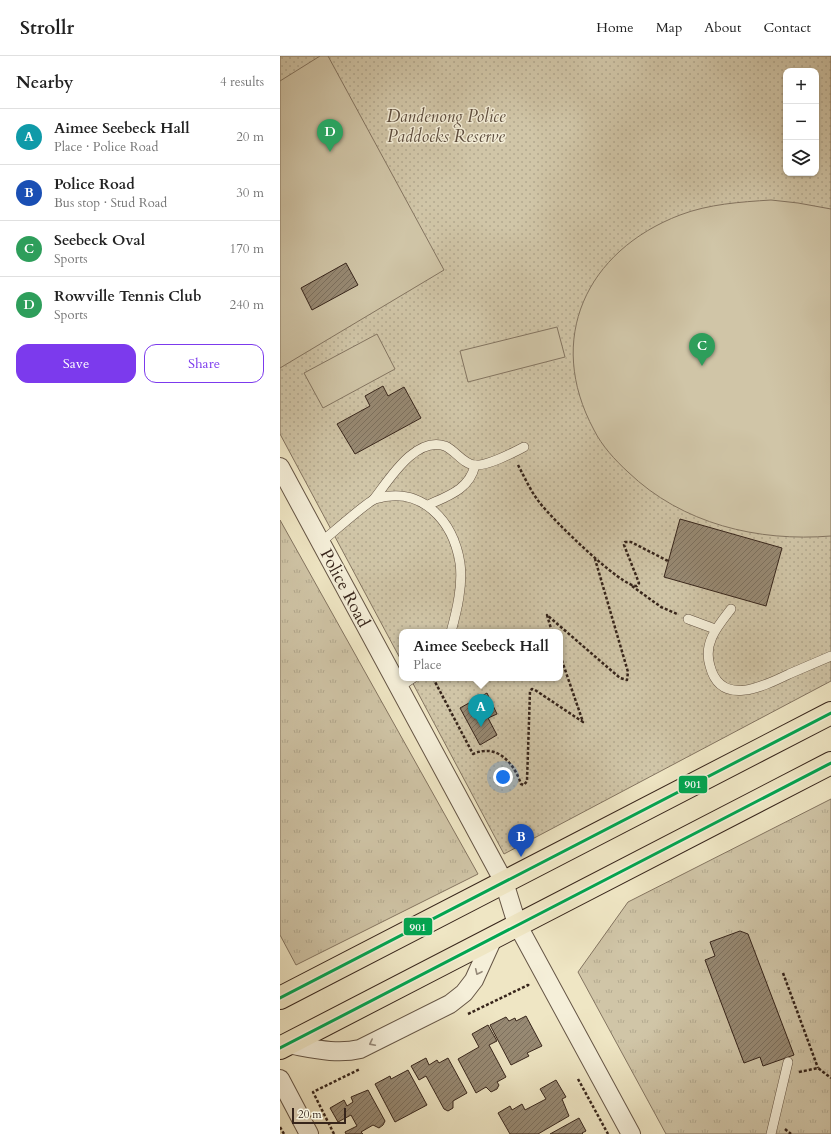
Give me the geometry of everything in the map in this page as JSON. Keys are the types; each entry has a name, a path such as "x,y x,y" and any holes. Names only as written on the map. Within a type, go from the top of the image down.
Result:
{"highway":[{"path":"280,998 831,713"},
{"path":"283,1046 831,763"}],"street":[{"name":"Police Road","path":"280,468 320,543 399,673"},
{"name":"Police Road","path":"405,683 504,882 517,924 631,1134"},
{"path":"283,1046 339,1052 355,1050 450,1004 464,993 469,986 494,936"},
{"path":"280,1079 309,1134"}],"lane":[{"path":"320,543 374,499 408,457 420,448 431,444 445,446 466,462 475,465 485,463 524,447"},
{"path":"428,505 459,490 468,482 475,465"},
{"path":"374,499 399,497 419,500 428,505 440,516 448,529 455,544 460,563 459,592 452,629"},
{"path":"731,609 715,629 708,647 708,658 711,672 719,682 730,690 743,691 758,688 831,656"},
{"path":"688,619 715,629"},
{"path":"771,1134 788,1062"}],"path":[{"path":"511,453 541,504 594,558 661,607 688,619"},
{"path":"632,586 637,586 639,583 624,545 625,542 631,542 668,561"},
{"path":"551,629 547,615 620,678 627,680 629,677 594,558"},
{"path":"435,681 473,754 489,750 506,758 513,765 521,784 524,785 527,781 530,691 532,689 535,690 583,722 563,664"},
{"path":"783,973 818,1068 831,1078"},
{"path":"786,1075 818,1068"},
{"path":"313,1092 334,1134"},
{"path":"280,1126 284,1134"}],"green space":[{"name":"Dandenong Police Paddocks Reserve","path":"280,56 831,56 831,681 504,854 412,681 563,681 563,629 399,629 399,656 280,434"},
{"path":"320,56 328,56 444,270 280,368 280,81"},
{"path":"771,200 831,209 831,536 776,536 722,526 697,517 672,505 649,490 618,463 597,436 580,396 574,363 575,331 583,302 599,275 620,251 647,231 691,211 725,204"},
{"path":"557,327 565,357 468,382 460,351"},
{"path":"377,334 395,369 323,408 304,373"},
{"path":"280,520 478,874 296,965 280,935"},
{"path":"831,799 831,1134 666,1134 578,972 628,902"}],"building":[{"path":"346,263 358,285 312,310 301,288"},
{"path":"383,386 388,396 404,387 421,418 355,454 337,424 370,406 365,396"},
{"path":"680,519 782,548 766,606 664,577"},
{"path":"487,693 497,714 488,718 497,735 480,745 460,708"},
{"path":"740,931 748,934 794,1055 763,1066 760,1057 744,1063 705,960 715,956 710,942"},
{"path":"526,1016 542,1046 527,1053 529,1056 511,1065 490,1025 506,1017 509,1021 515,1018 516,1021"},
{"path":"488,1025 497,1041 489,1045 506,1077 497,1082 499,1085 497,1089 491,1092 486,1087 476,1093 458,1059 479,1047 472,1034"},
{"path":"426,1058 429,1065 437,1060 439,1063 448,1058 467,1093 453,1101 453,1108 448,1111 444,1109 426,1076 419,1080 411,1066"},
{"path":"408,1070 427,1105 395,1122 375,1084 390,1076 391,1079"},
{"path":"556,1080 566,1097 562,1099 569,1116 538,1134 510,1134 498,1113 510,1106 512,1110 522,1104 525,1110 546,1099 540,1089"},
{"path":"368,1090 385,1121 383,1125 379,1128 373,1125 361,1132 363,1134 346,1134 345,1132 357,1126 351,1115 338,1122 330,1108 344,1100 347,1106 353,1102 351,1097"},
{"path":"579,1118 586,1131 582,1133 583,1134 550,1134"}],"transit line":[{"name":"901","path":"280,998 831,713"},
{"name":"901","path":"280,1048 831,763"}],"place":[{"name":"Rowville Tennis Club","path":"330,152"},
{"name":"Seebeck Oval","path":"702,366"},
{"name":"Aimee Seebeck Hall","path":"481,727"},
{"name":"Police Road","path":"521,857"}]}
